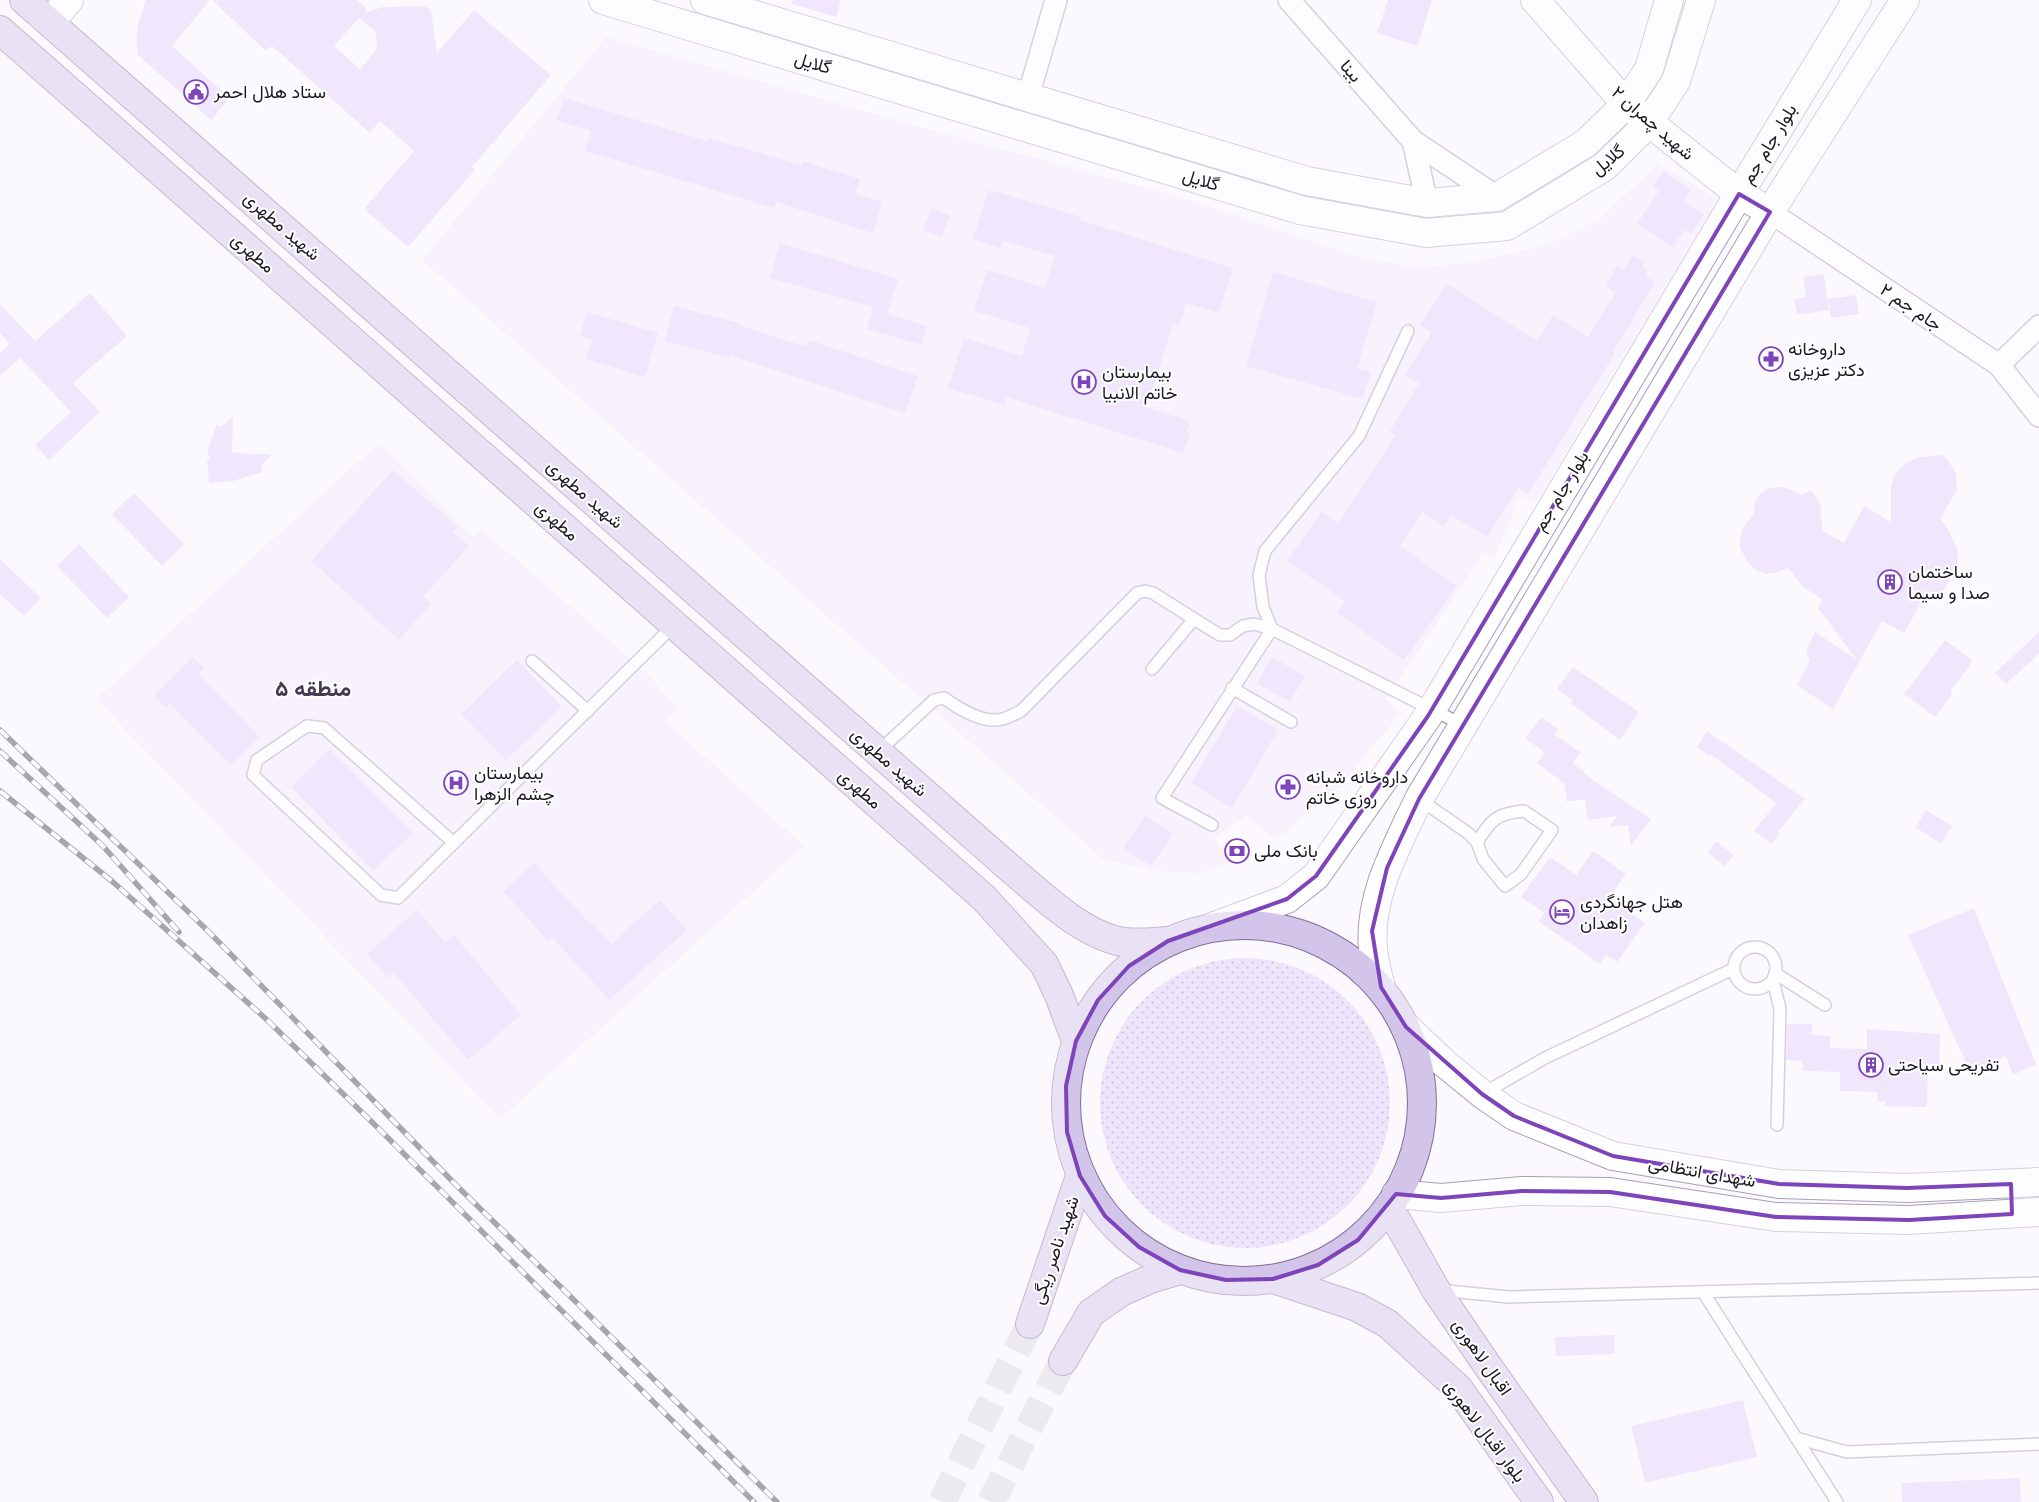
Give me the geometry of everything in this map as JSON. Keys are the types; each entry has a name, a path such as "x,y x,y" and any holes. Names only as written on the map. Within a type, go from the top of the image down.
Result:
{"main road":[{"path":"4,34 18,0"},
{"name":"شهید مطهری","path":"24,0 1012,870 1072,920 1114,940 1138,943 1168,941"},
{"path":"4,34 50,22 69,0"},
{"name":"گلایل","path":"603,0 1300,210 1426,234 1507,226 1604,167 1649,123 1676,82 1701,0"},
{"name":"گلایل","path":"706,0 1307,181 1427,204 1497,197 1586,143 1626,104 1649,69 1670,0"},
{"name":"شهید چمران ۲","path":"1535,0 1626,104 1739,194 1770,212"},
{"name":"بلوار جام جم","path":"1212,927 1288,898 1316,876 1432,708 1857,0"},
{"name":"بلوار جام جم","path":"1381,987 1373,950 1372,932 1377,899 1387,868 1419,800 1770,212 1904,0"},
{"name":"مطهری","path":"4,34 984,898 1044,964 1059,996 1076,1041"},
{"path":"1259,925 1304,934 1346,956 1381,987 1406,1026 1420,1071 1422,1118 1412,1164 1393,1201 1358,1240 1318,1265 1273,1279 1226,1280 1180,1270 1139,1248 1105,1216 1080,1176 1067,1132 1066,1086 1076,1041 1098,1000 1122,973 1129,966 1168,941 1212,927 1259,925"},
{"name":"شهدای انتظامی","path":"1406,1026 1444,1063 1482,1094 1514,1116 1613,1156 1779,1184 1907,1188 2039,1182"},
{"name":"شهید ناصر ریگی","path":"1030,1324 1080,1176"},
{"path":"2012,1184 2012,1214"},
{"name":"شهدای انتظامی","path":"1393,1201 1522,1191 1610,1192 1776,1217 1908,1220 2039,1212"},
{"name":"اقبال لاهوری","path":"1393,1201 1436,1290 1584,1502"},
{"path":"1063,1361 1091,1313 1121,1292 1153,1278 1180,1270"},
{"name":"بلوار اقبال لاهوری","path":"1273,1279 1357,1307 1388,1324 1458,1388 1539,1502"}],"street":[{"path":"1028,97 1056,0"},
{"name":"بینا","path":"1289,0 1413,141"},
{"path":"1413,141 1497,197"},
{"path":"1413,141 1427,204"},
{"name":"جام جم ۲","path":"1770,212 1999,365 2039,416"},
{"path":"1999,365 2039,326"}],"lane":[{"path":"1272,629 1263,607 1260,575 1265,551 1359,436 1408,332"},
{"path":"878,752 934,700 944,698 955,706 987,720 1002,720 1021,712 1137,593 1145,591 1153,593 1220,635 1230,635 1243,626 1254,624 1272,629 1392,690 1432,708 1464,726"},
{"path":"1152,669 1194,619"},
{"path":"454,843 324,728 307,726 257,760 253,775 382,895 398,898 454,843 588,711 674,625"},
{"path":"1212,825 1162,798 1272,629"},
{"path":"532,661 588,711"},
{"path":"1232,688 1291,722"},
{"path":"1419,800 1468,833 1477,842 1483,860 1505,886 1521,874 1552,830 1524,811 1506,812 1489,824 1477,842"},
{"path":"1774,976 1762,988 1749,989 1738,981 1733,969 1737,956 1742,951 1756,947 1769,953 1774,959 1774,976 1780,1009 1778,1124"},
{"path":"1482,1094 1545,1058 1733,969"},
{"path":"1774,976 1825,1004"},
{"path":"1436,1290 1509,1297 2039,1283"},
{"path":"1703,1292 1837,1502"},
{"path":"1796,1438 1847,1452 2039,1444"}],"highlighted area":[{"path":"1739,194 1770,212 1419,799 1387,868 1372,931 1381,987 1406,1027 1482,1094 1514,1116 1613,1156 1779,1184 1907,1188 2011,1184 2012,1214 1909,1220 1776,1217 1610,1192 1522,1191 1441,1198 1396,1194 1358,1240 1318,1265 1273,1279 1226,1280 1180,1270 1139,1247 1105,1216 1080,1176 1067,1132 1066,1086 1076,1041 1098,1000 1129,966 1168,941 1287,899 1316,876 1428,716"}],"shaded area":[{"name":"بیمارستان خاتم الانبیا","path":"606,37 924,128 1194,201 1354,255 1417,268 1467,263 1544,246 1601,218 1657,164 1718,199 1535,503 1520,497 1494,558 1484,553 1386,699 1400,714 1323,806 1312,806 1287,833 1274,839 1247,816 1213,838 1233,862 1199,873 1154,871 1103,859 422,260"},
{"name":"بیمارستان چشم الزهرا","path":"379,443 473,537 481,529 636,663 679,708 665,721 804,846 500,1119 96,699"},
{"path":"1259,958 1287,964 1314,975 1348,1000 1366,1022 1379,1047 1388,1075 1390,1103 1388,1131 1379,1159 1366,1184 1348,1206 1326,1224 1301,1237 1273,1246 1231,1248 1203,1242 1176,1231 1142,1206 1124,1184 1111,1159 1102,1131 1100,1089 1106,1061 1117,1034 1142,1000 1164,982 1189,969 1217,960"}],"building":[{"path":"146,0 210,0 172,46 230,98 211,120 138,55 136,40 138,24"},
{"path":"212,0 357,0 367,9 363,13 383,7 424,6 431,10 437,53 474,10 551,75 472,167 475,170 408,247 364,209 414,151 380,121 370,133 272,46 266,51","holes":["359,18 376,32 377,49 360,69 334,46"]},
{"path":"793,0 841,0 836,17 792,4"},
{"path":"1388,0 1432,0 1418,46 1377,33"},
{"path":"564,98 707,141 708,138 802,165 803,161 860,179 855,194 882,202 873,233 776,202 774,208 585,151 591,131 557,120"},
{"path":"1663,171 1691,190 1684,201 1704,215 1691,234 1684,230 1673,247 1637,224 1659,191 1653,187"},
{"path":"988,191 994,191 1081,217 1080,220 1233,268 1219,313 1186,303 1179,326 1173,324 1147,408 1190,421 1187,432 1190,433 1183,453 1006,397 1004,405 948,388 964,338 1022,356 1030,328 974,311 987,270 1045,288 1055,256 1003,241 1001,248 973,239"},
{"path":"931,208 950,215 942,237 923,230"},
{"path":"780,243 898,279 887,314 927,326 922,345 867,329 873,307 770,278"},
{"path":"1633,255 1645,262 1642,267 1648,271 1645,276 1655,282 1613,352 1615,353 1528,494 1518,488 1487,537 1451,515 1444,527 1422,512 1400,546 1457,586 1404,660 1337,613 1345,601 1287,561 1322,511 1338,523 1396,435 1390,431 1419,383 1405,375 1432,332 1420,325 1447,284 1537,341 1553,315 1588,337 1616,292 1605,286 1617,266 1624,270"},
{"path":"1273,272 1377,302 1357,368 1371,372 1363,399 1246,366"},
{"path":"1824,274 1829,310 1797,315 1794,299 1806,297 1803,277"},
{"path":"90,293 127,336 73,383 100,412 49,460 35,445 71,412 20,358 0,376 0,353 10,344 0,333 0,304 35,341"},
{"path":"1856,295 1859,314 1831,318 1828,299"},
{"path":"674,306 739,323 738,325 807,347 809,340 918,376 905,413 730,355 730,358 665,341"},
{"path":"587,312 658,333 645,377 586,359 592,340 580,336"},
{"path":"233,416 232,452 272,454 261,466 263,472 233,481 209,483 207,460 210,457 207,452 217,424 221,427"},
{"name":"ساختمان صدا و سیما","path":"1940,455 1947,459 1956,473 1957,490 1940,519 1947,527 1957,548 1958,559 1956,568 1938,601 1926,594 1904,633 1882,621 1833,709 1797,685 1810,661 1806,651 1815,632 1857,660 1818,608 1823,600 1802,586 1788,568 1767,574 1757,571 1749,564 1740,548 1742,529 1754,513 1755,502 1760,494 1767,489 1786,488 1802,495 1811,490 1822,507 1820,510 1823,531 1844,543 1864,506 1891,522 1891,486 1895,474 1900,468 1915,458"},
{"path":"393,470 458,527 453,532 469,546 423,597 431,604 399,640 311,561"},
{"path":"134,493 184,544 162,566 112,514"},
{"path":"79,544 129,597 107,618 57,566"},
{"path":"0,559 41,598 24,616 0,594"},
{"path":"2039,632 2039,654 2006,684 1995,673"},
{"path":"1945,640 1973,661 1950,692 1952,694 1935,717 1904,694"},
{"path":"192,657 204,668 199,674 259,737 230,765 170,704 166,708 154,696"},
{"path":"1272,657 1305,676 1290,702 1257,683"},
{"path":"517,660 562,707 506,760 461,714"},
{"path":"1573,667 1639,712 1620,740 1571,704 1573,701 1557,689"},
{"path":"1237,706 1278,730 1232,808 1191,783"},
{"path":"1541,717 1558,729 1554,734 1581,753 1573,763 1593,780 1651,819 1631,846 1628,825 1609,827 1617,816 1588,820 1585,799 1567,802 1564,783 1537,763 1545,753 1525,738"},
{"path":"1707,731 1805,799 1778,832 1780,833 1771,844 1754,831 1776,803 1710,754 1709,756 1697,747"},
{"path":"330,749 413,833 373,871 291,787"},
{"path":"1926,810 1952,826 1941,844 1915,827"},
{"path":"1145,816 1173,834 1151,866 1123,848"},
{"path":"1716,841 1734,855 1725,866 1708,853"},
{"path":"1593,851 1626,874 1609,898 1645,923 1617,962 1606,955 1600,964 1538,921 1544,913 1521,897 1550,857 1576,875"},
{"path":"534,863 611,944 660,900 687,930 609,1000 552,937 548,941 503,891"},
{"path":"1974,908 2036,1064 2013,1075 2006,1056 1970,1072 1908,935"},
{"path":"417,910 445,942 454,935 521,1015 468,1060 394,973 388,978 367,954"},
{"name":"تفریحی سیاحتی","path":"1787,1024 1812,1024 1812,1035 1830,1036 1830,1048 1867,1049 1867,1029 1940,1034 1939,1069 1928,1069 1927,1107 1885,1106 1885,1101 1877,1101 1877,1092 1840,1091 1840,1072 1803,1071 1803,1061 1786,1060"},
{"path":"1614,1335 1615,1354 1556,1356 1555,1337"},
{"path":"1743,1400 1757,1457 1645,1483 1631,1426"},
{"path":"2020,1478 2021,1502 1902,1502 1901,1483"}],"tunnel":[{"path":"942,1502 1030,1324"},
{"path":"991,1502 1063,1361"}],"railway":[{"path":"0,730 208,931 457,1186 777,1502"},
{"path":"0,751 103,846 179,932"},
{"path":"0,791 113,882 265,1018 754,1502"}],"place":[{"name":"ستاد هلال احمر","path":"196,92"},
{"name":"داروخانه دکتر عزیزی","path":"1771,359"},
{"name":"بیمارستان خاتم الانبیا","path":"1084,382"},
{"name":"ساختمان صدا و سیما","path":"1890,582"},
{"name":"بیمارستان چشم الزهرا","path":"456,783"},
{"name":"داروخانه شبانه روزی خاتم","path":"1288,787"},
{"name":"بانک ملی","path":"1237,851"},
{"name":"هتل جهانگردی زاهدان","path":"1562,912"},
{"name":"تفریحی سیاحتی","path":"1871,1065"}],"district":[{"name":"منطقه ۵","path":"313,688"}]}
